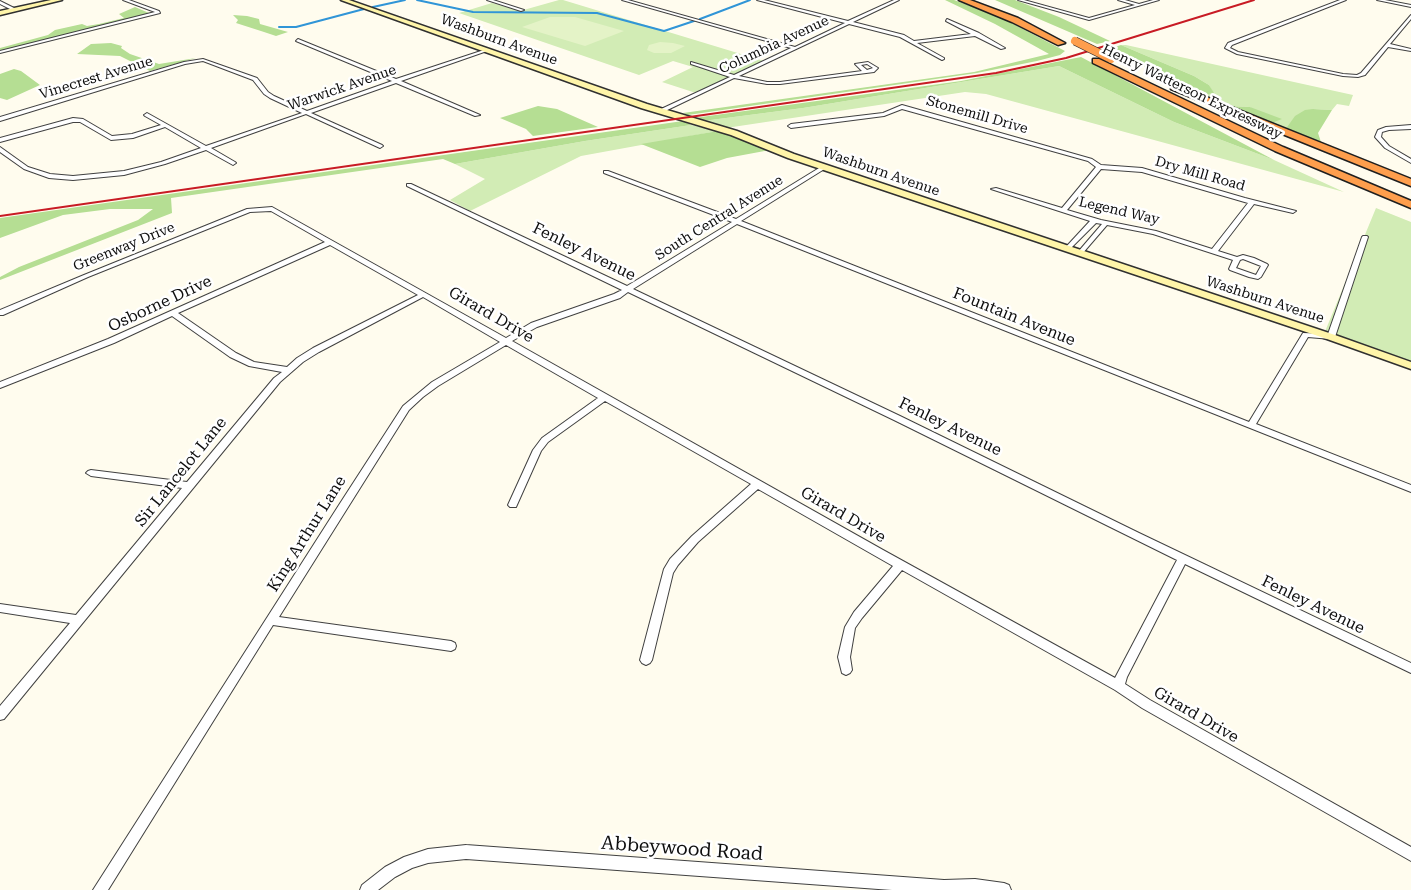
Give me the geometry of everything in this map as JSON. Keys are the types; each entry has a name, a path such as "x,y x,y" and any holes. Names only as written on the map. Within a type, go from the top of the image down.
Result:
{"highway":[{"name":"Henry Watterson Expressway","path":"963,0 1009,17 1280,149 1411,205"},
{"name":"Henry Watterson Expressway","path":"982,0 1029,19 1313,153 1411,193"},
{"path":"1143,74 1411,183"},
{"path":"1129,77 1243,139 1294,164 1411,215"}],"street":[{"path":"0,13 60,0"},
{"path":"0,52 158,12 125,0"},
{"name":"Washburn Avenue","path":"344,0 661,111 738,134 824,168 1331,337 1411,366"},
{"path":"489,0 522,10"},
{"path":"626,0 796,48"},
{"path":"759,0 899,34 942,59"},
{"name":"Columbia Avenue","path":"661,111 896,0"},
{"path":"1020,0 1087,19 1157,0"},
{"path":"1120,0 1140,5"},
{"path":"1344,0 1230,44 1227,48 1237,53 1356,76 1363,74 1411,16"},
{"path":"1379,0 1411,6"},
{"path":"0,2 15,10"},
{"path":"947,20 1002,48"},
{"path":"915,42 977,34"},
{"path":"298,40 477,115"},
{"path":"1387,45 1411,50"},
{"name":"Warwick Avenue","path":"0,149 26,168 49,176 73,178 98,176 145,168 485,50"},
{"name":"Vinecrest Avenue","path":"0,120 184,62 198,60 208,61 255,79 269,95 306,113"},
{"path":"693,63 734,77 771,83 866,72"},
{"name":"Stonemill Drive","path":"791,126 884,114 902,107 1090,160 1099,167"},
{"path":"306,113 380,146"},
{"path":"147,116 233,162"},
{"path":"0,140 73,120 81,120 111,138 133,136 164,126"},
{"path":"1411,127 1388,128 1378,134 1381,142 1387,147 1411,161"},
{"path":"1064,210 1099,167"},
{"name":"Dry Mill Road","path":"1099,167 1142,170 1252,202 1293,211"},
{"name":"South Central Avenue","path":"627,290 824,168"},
{"name":"Fountain Avenue","path":"606,172 738,222 1411,489"},
{"name":"Fenley Avenue","path":"409,185 897,418 1183,559 1411,668"},
{"name":"Legend Way","path":"994,189 1106,224 1154,232 1237,259 1243,257 1252,259 1263,263 1265,266 1258,277 1251,276 1232,269 1237,259"},
{"path":"1214,251 1252,202"},
{"name":"Girard Drive","path":"259,208 277,211 757,484 1118,686 1163,714 1411,854"},
{"name":"Greenway Drive","path":"0,313 205,227 259,208"},
{"path":"1067,248 1094,220"},
{"path":"1080,253 1106,224"},
{"path":"1251,426 1306,335 1331,337 1365,237"},
{"name":"Osborne Drive","path":"0,384 72,358 330,242"},
{"name":"King Arthur Lane","path":"100,890 406,408 435,384 541,322 603,302 627,290"},
{"name":"Sir Lancelot Lane","path":"0,715 271,386 287,370 316,350 424,294"},
{"path":"173,313 233,355 252,364 287,370"},
{"path":"513,506 537,450 545,440 605,397"},
{"path":"91,473 189,486"},
{"path":"646,660 668,572 674,562 695,539 757,484"},
{"path":"1118,686 1121,676 1183,559"},
{"path":"846,670 844,657 850,627 900,564"},
{"path":"0,608 78,620"},
{"path":"272,620 451,646"},
{"name":"Abbeywood Road","path":"367,890 390,872 409,862 428,856 466,852 875,882 975,886 1004,890"}],"green space":[{"path":"559,0 764,61 696,93 662,82 693,67 673,61 639,75 459,13 492,3 520,11"},
{"path":"945,0 954,0 998,16 1065,51 1060,55 1037,61 977,73 688,115 683,113 974,72 1049,54 995,24"},
{"path":"995,0 1015,0 1059,17 1110,41 1097,44"},
{"path":"135,7 149,13 0,51 0,48 48,35 55,30 82,24 87,26 99,24 124,18 119,14"},
{"path":"233,15 259,19 260,24 288,32 276,36 236,23 238,20"},
{"path":"550,17 575,17 624,31 585,46 522,27"},
{"path":"660,42 685,46 671,53 654,53 647,50 649,45"},
{"path":"111,43 122,46 121,48 130,54 159,64 196,58 150,71 120,56 77,54 91,44"},
{"path":"1121,45 1353,95 1349,106 1337,104 1332,110 1313,109 1285,130 1269,124 1250,107 1228,106 1204,95 1213,93 1209,85 1194,76"},
{"path":"1121,45 1194,76 1209,85 1214,93 1204,95 1108,49"},
{"path":"1081,57 1274,160 1174,122 1059,66 803,108 703,121 694,118 961,81"},
{"path":"1059,66 1174,122 1274,160 1344,192 986,94 965,92 726,128 703,121 803,108"},
{"path":"14,69 21,71 40,85 7,100 0,98 0,74"},
{"path":"538,106 557,109 598,127 533,136 526,129 500,118"},
{"path":"1228,106 1250,107 1282,119 1269,124"},
{"path":"1305,110 1332,110 1318,133 1322,145 1285,130 1295,116"},
{"path":"683,121 691,125 455,164 443,159 171,198 172,213 0,280 0,277 19,267 138,220 153,209 110,209 63,215 0,238 0,218"},
{"path":"691,125 718,131 581,156 470,211 450,200 485,179 455,164"},
{"path":"718,131 770,150 727,158 700,167 641,144"},
{"path":"1376,208 1411,222 1411,363 1324,334"}],"waterway":[{"path":"373,7 405,0"},
{"path":"417,0 473,12 597,13 664,31 694,21"},
{"path":"700,19 750,0"},
{"path":"279,27 296,27 364,9"}],"railway":[{"path":"0,216 996,73 1066,58 1254,0"}]}
